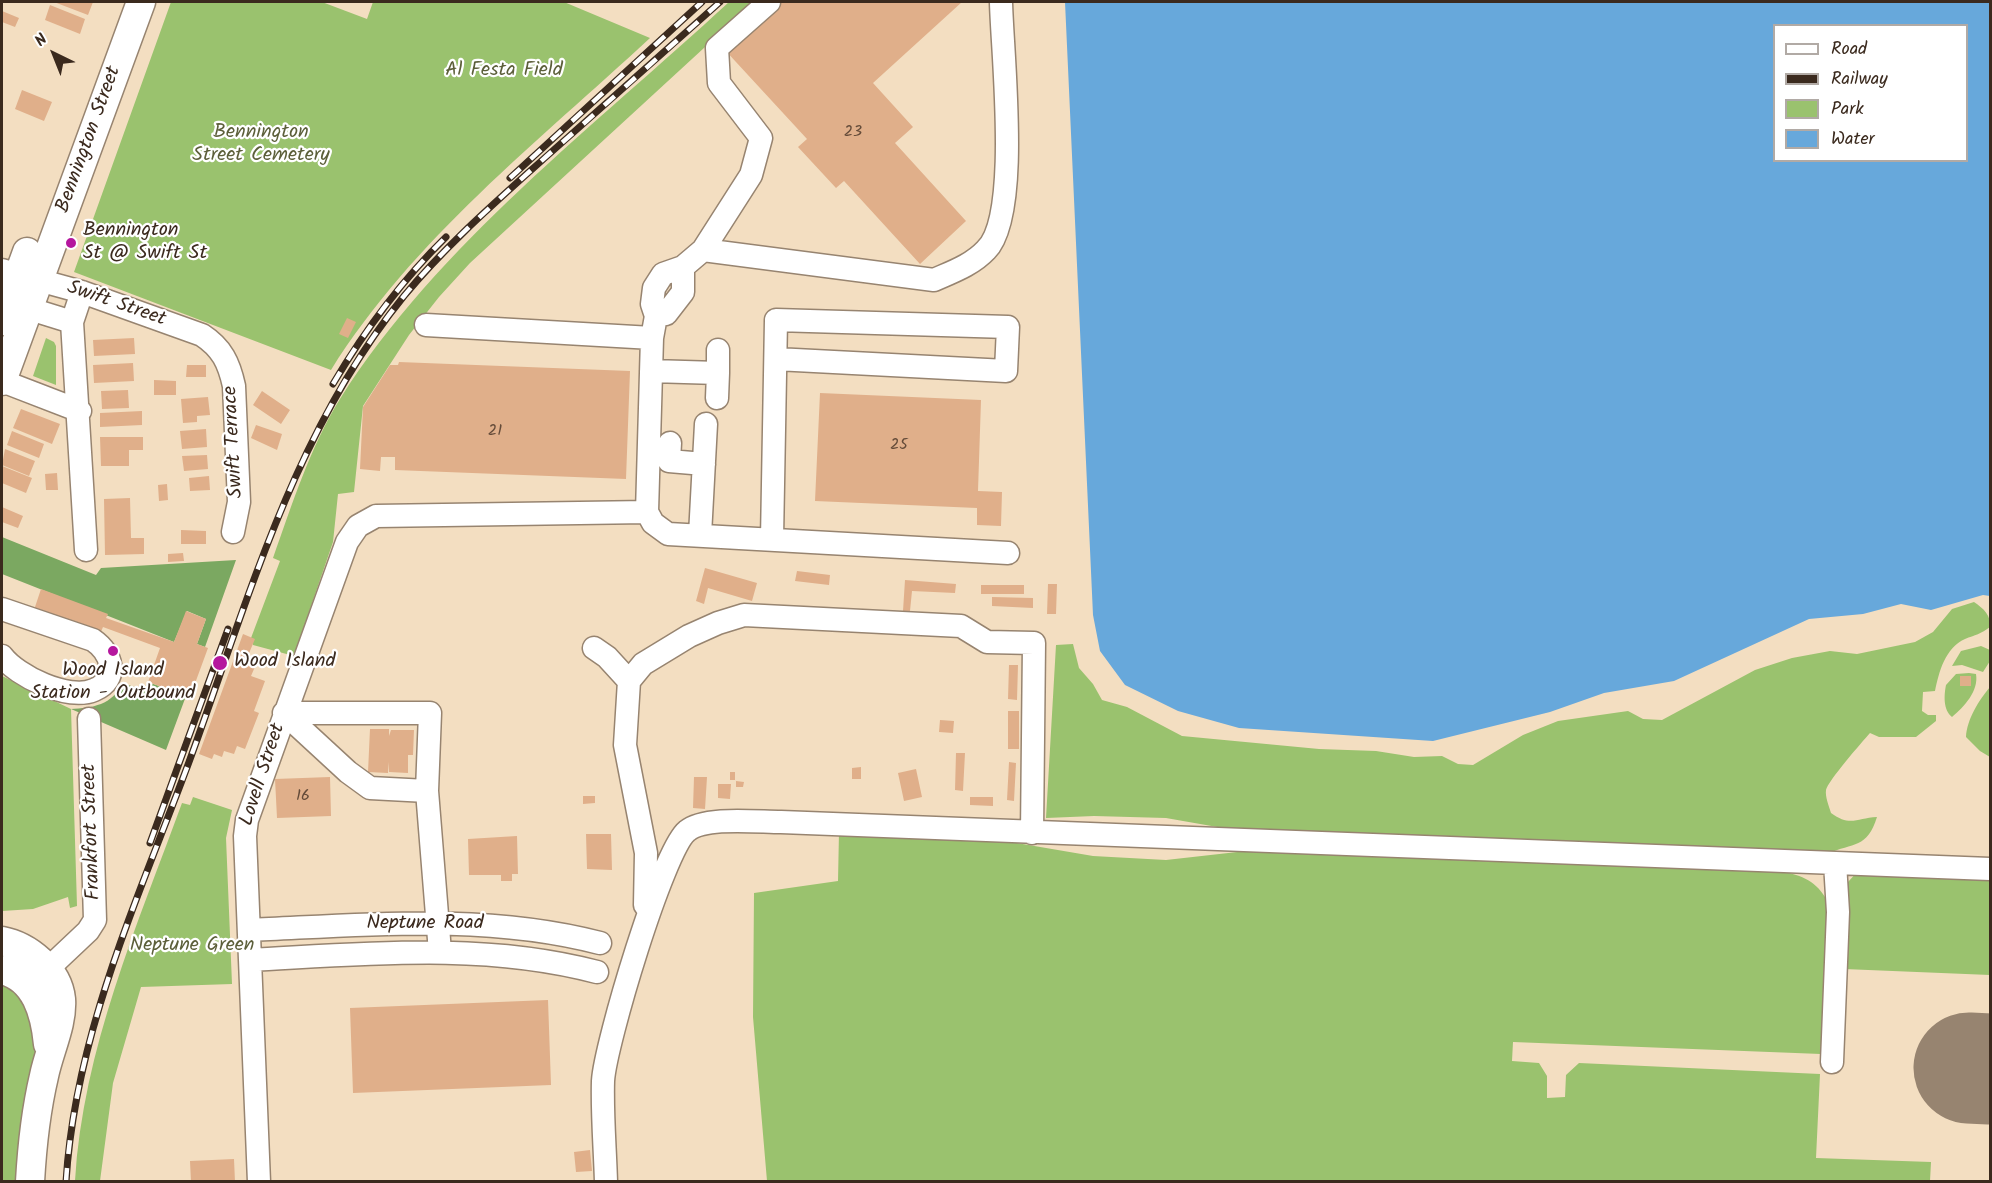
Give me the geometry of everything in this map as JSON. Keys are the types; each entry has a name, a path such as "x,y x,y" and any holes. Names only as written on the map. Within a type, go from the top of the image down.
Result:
{"main road":[{"name":"Bennington Street","path":"2,381 10,308 20,274 120,2"},
{"name":"Bennington Street","path":"20,274 141,2"},
{"path":"2,941 22,948 38,979 49,1052 39,1106 30,1182"},
{"path":"2,970 38,979"}],"street":[{"path":"769,2 717,48 719,83 761,138 751,176 703,250 683,267 683,292 654,327 647,512 653,523 668,534 1008,553"},
{"path":"703,250 934,280 961,269 987,249 999,227 1007,183 1000,2"},
{"name":"Swift Street","path":"20,274 82,292 202,335 215,343 224,354"},
{"path":"82,292 72,322 80,411 86,550"},
{"name":"Swift Street","path":"10,308 72,322"},
{"path":"772,539 776,320 1008,327 1006,371 776,359"},
{"path":"426,326 654,327"},
{"path":"717,398 718,350"},
{"name":"Swift Terrace","path":"224,354 234,386 239,502 233,532"},
{"path":"651,371 718,373"},
{"path":"2,381 80,411"},
{"path":"700,535 706,424"},
{"path":"670,443 669,461 704,464"},
{"name":"Lovell Street","path":"259,1182 247,820 343,552 358,526 376,516 393,514 647,512"},
{"path":"2,609 93,640 103,647 111,659 111,672 105,683 93,691 71,692 19,673 2,656"},
{"path":"646,928 646,853 626,745 629,681 643,664 689,636 718,622 744,615 961,626 987,642 1034,644 1032,833"},
{"path":"594,648 608,657 629,681"},
{"path":"284,713 348,772 370,788 428,801"},
{"path":"284,713 430,714 428,801 440,952"},
{"name":"Frankfort Street","path":"38,979 88,931 95,920 89,719"},
{"path":"606,1182 603,1079 615,1025 656,889 679,839 694,826 707,823 791,822 1990,869"},
{"path":"1832,1062 1838,912 1835,863"},
{"name":"Neptune Road","path":"249,930 438,922 488,924 592,940 588,970 491,954 440,952 250,960"}],"green space":[{"name":"Bennington Street Cemetery","path":"171,2 322,2 367,19 373,2 564,2 650,38 521,154 438,235 364,322 331,370 74,272"},
{"path":"729,2 754,2 470,263 409,335 363,406 354,492 338,494 333,542 294,656 253,645 251,638 280,561 273,558 311,456 329,417 379,343 423,289 521,189"},
{"path":"46,338 54,342 56,346 56,385 33,376"},
{"path":"2,537 96,575 101,568 236,560 205,647 197,644 206,619 187,611 174,642 2,574"},
{"path":"1974,602 1986,613 1990,627 1952,648 1941,669 1935,691 1923,692 1922,711 1928,715 1936,715 1936,721 1916,737 1879,737 1870,733 1828,785 1826,796 1831,813 1849,821 1877,817 1869,835 1864,840 1827,854 1257,834 1166,818 1094,816 1046,818 1056,645 1073,644 1079,668 1093,684 1102,700 1127,707 1182,736 1319,749 1376,751 1414,757 1442,756 1458,764 1473,765 1523,735 1558,721 1628,711 1643,719 1662,720 1755,670 1792,658 1830,651 1857,654 1915,642 1933,632 1952,609"},
{"path":"1981,646 1990,650 1990,661 1983,672 1962,665 1952,666 1961,651"},
{"path":"1956,674 1976,674 1973,692 1952,717 1946,706 1946,685"},
{"path":"2,676 71,709 77,906 70,908 68,897 33,909 2,911"},
{"path":"148,682 186,696 166,750 71,709 87,708 107,701 122,683 144,690"},
{"path":"1990,687 1990,757 1966,737 1974,710"},
{"name":"Neptune Green","path":"193,797 232,810 226,838 232,984 141,987 113,1083 100,1181 75,1181 80,1132 89,1084 115,989 130,942 182,803 190,805"},
{"path":"839,832 1005,841 1093,856 1166,860 1255,850 1779,871 1793,874 1816,886 1825,897 1827,907 1827,972 1821,1054 1513,1042 1512,1061 1539,1063 1547,1076 1547,1098 1565,1097 1566,1075 1579,1063 1820,1074 1816,1158 1931,1162 1930,1181 767,1181 753,1017 754,893 838,881"},
{"path":"1858,871 1990,877 1990,975 1844,969 1848,882"},
{"path":"2,984 22,998 38,1038 21,1181 2,1182"}],"water":[{"path":"1065,2 1990,2 1990,596 1983,595 1931,610 1901,604 1863,614 1809,619 1674,681 1604,693 1550,712 1433,741 1239,728 1178,711 1125,685 1100,651 1093,615"}],"building":[{"path":"54,2 93,2 88,15"},
{"path":"776,2 962,2 873,83 913,127 895,143 966,221 920,264 844,181 836,188 798,147 807,139 724,49"},
{"path":"50,5 85,19 80,34 45,20"},
{"path":"2,11 19,18 15,27 2,22"},
{"path":"22,90 52,102 44,121 15,109"},
{"path":"347,318 356,322 348,338 339,334"},
{"path":"134,338 135,354 94,356 93,340"},
{"path":"399,362 630,371 626,479 395,470 395,457 381,457 380,471 360,469 363,407 390,365 398,365"},
{"path":"133,363 134,381 94,383 93,365"},
{"path":"187,365 206,365 206,377 186,377"},
{"path":"154,380 176,381 176,395 154,395"},
{"path":"128,390 129,408 102,409 101,391"},
{"path":"262,391 290,410 281,424 253,405"},
{"path":"820,393 981,400 978,491 1002,492 1001,526 977,525 977,508 815,501"},
{"path":"208,397 210,415 197,416 197,422 183,423 181,399"},
{"path":"21,409 60,424 52,444 13,428"},
{"path":"142,411 142,425 100,427 100,413"},
{"path":"256,425 282,434 277,450 251,438"},
{"path":"206,429 207,447 182,449 180,431"},
{"path":"12,431 44,444 39,458 7,445"},
{"path":"100,437 143,437 143,450 129,450 129,466 101,466"},
{"path":"5,449 35,461 29,476 2,465"},
{"path":"207,455 208,469 184,471 182,456"},
{"path":"2,466 32,478 26,493 2,483"},
{"path":"57,473 58,490 46,490 45,474"},
{"path":"209,476 210,490 190,491 189,478"},
{"path":"167,484 168,500 159,501 158,485"},
{"path":"130,498 131,538 144,538 144,554 105,555 104,499"},
{"path":"2,507 23,516 18,528 2,522"},
{"path":"181,530 206,531 206,544 181,544"},
{"path":"183,553 184,561 168,562 168,554"},
{"path":"705,568 757,583 752,601 708,588 704,604 696,601"},
{"path":"797,571 830,575 829,585 795,581"},
{"path":"905,580 956,584 955,593 912,591 910,611 903,611"},
{"path":"1048,584 1057,584 1056,614 1047,614"},
{"path":"981,585 1024,585 1024,594 981,594"},
{"path":"41,589 108,614 106,618 174,642 186,611 206,619 197,644 208,648 190,697 148,682 160,648 103,627 100,634 34,610"},
{"path":"992,597 1033,598 1033,608 992,606"},
{"path":"243,634 255,639 247,658 257,662 251,676 265,681 254,711 259,713 245,749 237,746 234,754 224,751 222,757 214,754 212,759 199,754"},
{"path":"1009,665 1018,665 1017,700 1008,699"},
{"path":"1960,676 1971,676 1971,686 1960,686"},
{"path":"1008,711 1019,711 1019,749 1008,749"},
{"path":"940,720 954,721 953,733 939,732"},
{"path":"370,729 389,729 389,736 391,730 414,730 413,755 408,755 408,773 389,772 388,762 388,773 368,772"},
{"path":"956,753 965,753 963,791 955,790"},
{"path":"1009,762 1016,763 1014,801 1007,800"},
{"path":"861,767 861,779 852,779 852,768"},
{"path":"916,769 922,797 904,801 898,773"},
{"path":"730,772 735,772 735,780 730,780"},
{"path":"330,777 331,816 277,818 275,779"},
{"path":"694,777 707,777 705,809 693,808"},
{"path":"736,781 744,782 743,787 736,787"},
{"path":"718,784 731,784 730,799 718,798"},
{"path":"583,796 595,796 595,803 583,804"},
{"path":"970,797 993,797 993,806 970,805"},
{"path":"586,834 611,834 612,870 587,869"},
{"path":"517,836 518,874 512,874 512,881 501,881 501,875 469,875 468,839"},
{"path":"548,1000 551,1085 353,1093 350,1008"},
{"path":"590,1150 592,1171 576,1172 574,1152"},
{"path":"234,1159 235,1182 191,1182 190,1161"}],"runway":[{"path":"1969,1068 1990,1069"}],"railway":[{"path":"510,178 702,2"},
{"path":"66,1182 72,1127 82,1073 95,1020 112,968 277,519 332,403 366,348 404,296 438,258 510,189 720,2"},
{"path":"333,384 385,307 446,237"},
{"path":"150,843 228,629"}],"place":[{"name":"Bennington St @ Swift St","path":"71,243"},
{"name":"Wood Island Station - Outbound","path":"113,651"},
{"name":"Wood Island","path":"220,663"}],"park label":[{"name":"Al Festa Field","path":"504,72"}]}
